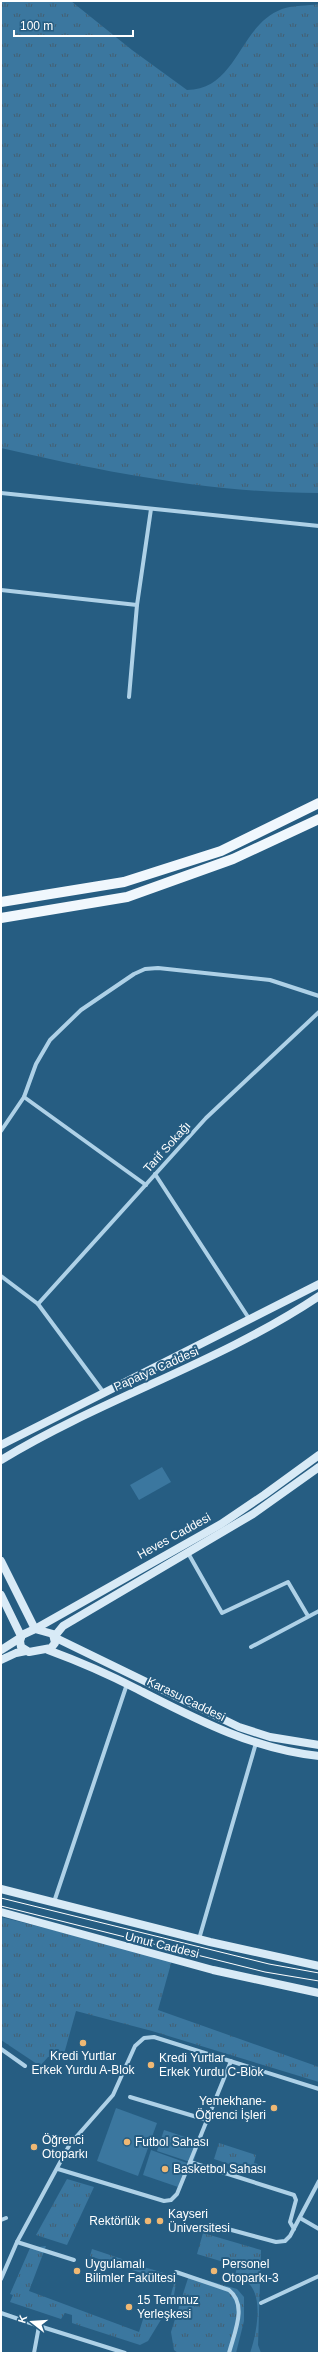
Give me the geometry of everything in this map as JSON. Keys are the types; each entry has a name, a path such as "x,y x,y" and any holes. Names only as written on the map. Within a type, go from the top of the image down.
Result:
{"main road":[{"path":"1,902 124,882 221,851 319,803"},
{"path":"1,918 127,897 233,859 319,819"}],"street":[{"path":"1,493 319,526"},
{"path":"129,697 150,509"},
{"path":"1,590 138,606"},
{"path":"1,1131 24,1097 36,1064 50,1040 81,1010 134,974 145,969 158,968 270,980 319,996"},
{"name":"Tarif Sokağı","path":"38,1304 206,1118 319,1012"},
{"path":"24,1097 146,1185"},
{"path":"155,1174 250,1320"},
{"path":"1,1276 38,1304 105,1393"},
{"name":"Papatya Caddesi","path":"1,1445 319,1284"},
{"name":"Papatya Caddesi","path":"1,1460 74,1419 207,1359 319,1296"},
{"name":"Heves Caddesi","path":"35,1629 221,1524 319,1455"},
{"name":"Heves Caddesi","path":"54,1637 63,1626 277,1499 319,1467"},
{"path":"188,1553 222,1614 288,1582 308,1616"},
{"path":"1,1561 35,1629"},
{"path":"1,1595 21,1637 20,1644 26,1651"},
{"path":"251,1646 319,1611"},
{"path":"1,1650 21,1637 24,1633 35,1629 51,1632 54,1637 53,1646 48,1650 16,1653 1,1660"},
{"name":"Karasu Caddesi","path":"54,1637 239,1727 270,1737 319,1745"},
{"name":"Karasu Caddesi","path":"48,1650 127,1684 190,1717 256,1743 319,1756"},
{"path":"54,1902 127,1684"},
{"path":"199,1939 256,1743"},
{"name":"Umut Caddesi","path":"1,1889 199,1939 319,1966"},
{"name":"Umut Caddesi","path":"1,1912 213,1970 319,1993"},
{"path":"1,2279 17,2242 76,2134 112,2095 135,2046 140,2040 154,2037 319,2089"},
{"path":"1,2049 25,2066"},
{"path":"58,2169 168,2201 177,2194 231,2061"},
{"path":"130,2097 207,2120"},
{"path":"190,2162 294,2195 296,2200 290,2222 294,2229"},
{"path":"212,2225 279,2243 288,2239 319,2181"},
{"path":"1,2220 6,2218"},
{"path":"300,2218 319,2229"},
{"path":"17,2242 74,2260"},
{"path":"176,2272 228,2290 235,2296 239,2313 230,2353"},
{"path":"261,2302 319,2276"},
{"path":"1,2313 125,2353"},
{"path":"34,2353 39,2326"}],"green space":[{"path":"1,1 71,1 132,50 187,90 204,87 217,79 228,68 246,42 267,17 286,8 319,4 319,493 239,489 159,480 1,448"},
{"path":"162,1467 171,1482 139,1500 130,1485"},
{"path":"1,1917 172,1960 158,2010 319,2067 319,2082 152,2031 76,2011 64,2054 48,2057 40,2066 1,2040"},
{"name":"Futbol Sahası","path":"116,2108 157,2123 138,2176 97,2161"},
{"path":"164,2130 200,2142 193,2163 157,2151"},
{"path":"219,2143 256,2155 254,2163 258,2164 256,2173 214,2159"},
{"name":"Basketbol Sahası","path":"151,2150 187,2163 178,2187 143,2175"},
{"path":"67,2179 94,2187 67,2245 36,2235"},
{"path":"203,2233 261,2250 258,2345 261,2353 250,2353 256,2329 258,2310 255,2293 248,2283 235,2277 237,2266 197,2254"},
{"path":"46,2246 29,2291 139,2332 145,2313 162,2318 148,2341 140,2345 72,2323 72,2315 65,2313 61,2319 10,2302 13,2295 10,2294 30,2248"},
{"path":"92,2249 131,2262 129,2269 90,2256"},
{"path":"134,2264 177,2277 174,2295 171,2295 174,2283 132,2270"},
{"path":"189,2275 237,2289 244,2297 244,2321 236,2353 178,2353 174,2350 171,2332"}],"tram line":[{"path":"1,1898 269,1964 319,1973"},
{"path":"1,1906 265,1972 319,1981"}],"place":[{"name":"Kredi Yurtlar Erkek Yurdu A-Blok","path":"83,2043"},
{"name":"Kredi Yurtlar Erkek Yurdu C-Blok","path":"151,2065"},
{"name":"Yemekhane- Öğrenci İşleri","path":"274,2108"},
{"name":"Futbol Sahası","path":"127,2142"},
{"name":"Öğrenci Otoparkı","path":"34,2147"},
{"name":"Basketbol Sahası","path":"165,2169"},
{"name":"Rektörlük","path":"148,2221"},
{"name":"Kayseri Üniversitesi","path":"160,2221"},
{"name":"Uygulamalı Bilimler Fakültesi","path":"77,2271"},
{"name":"Personel Otoparkı-3","path":"214,2271"},
{"name":"15 Temmuz Yerleşkesi","path":"129,2307"}]}
